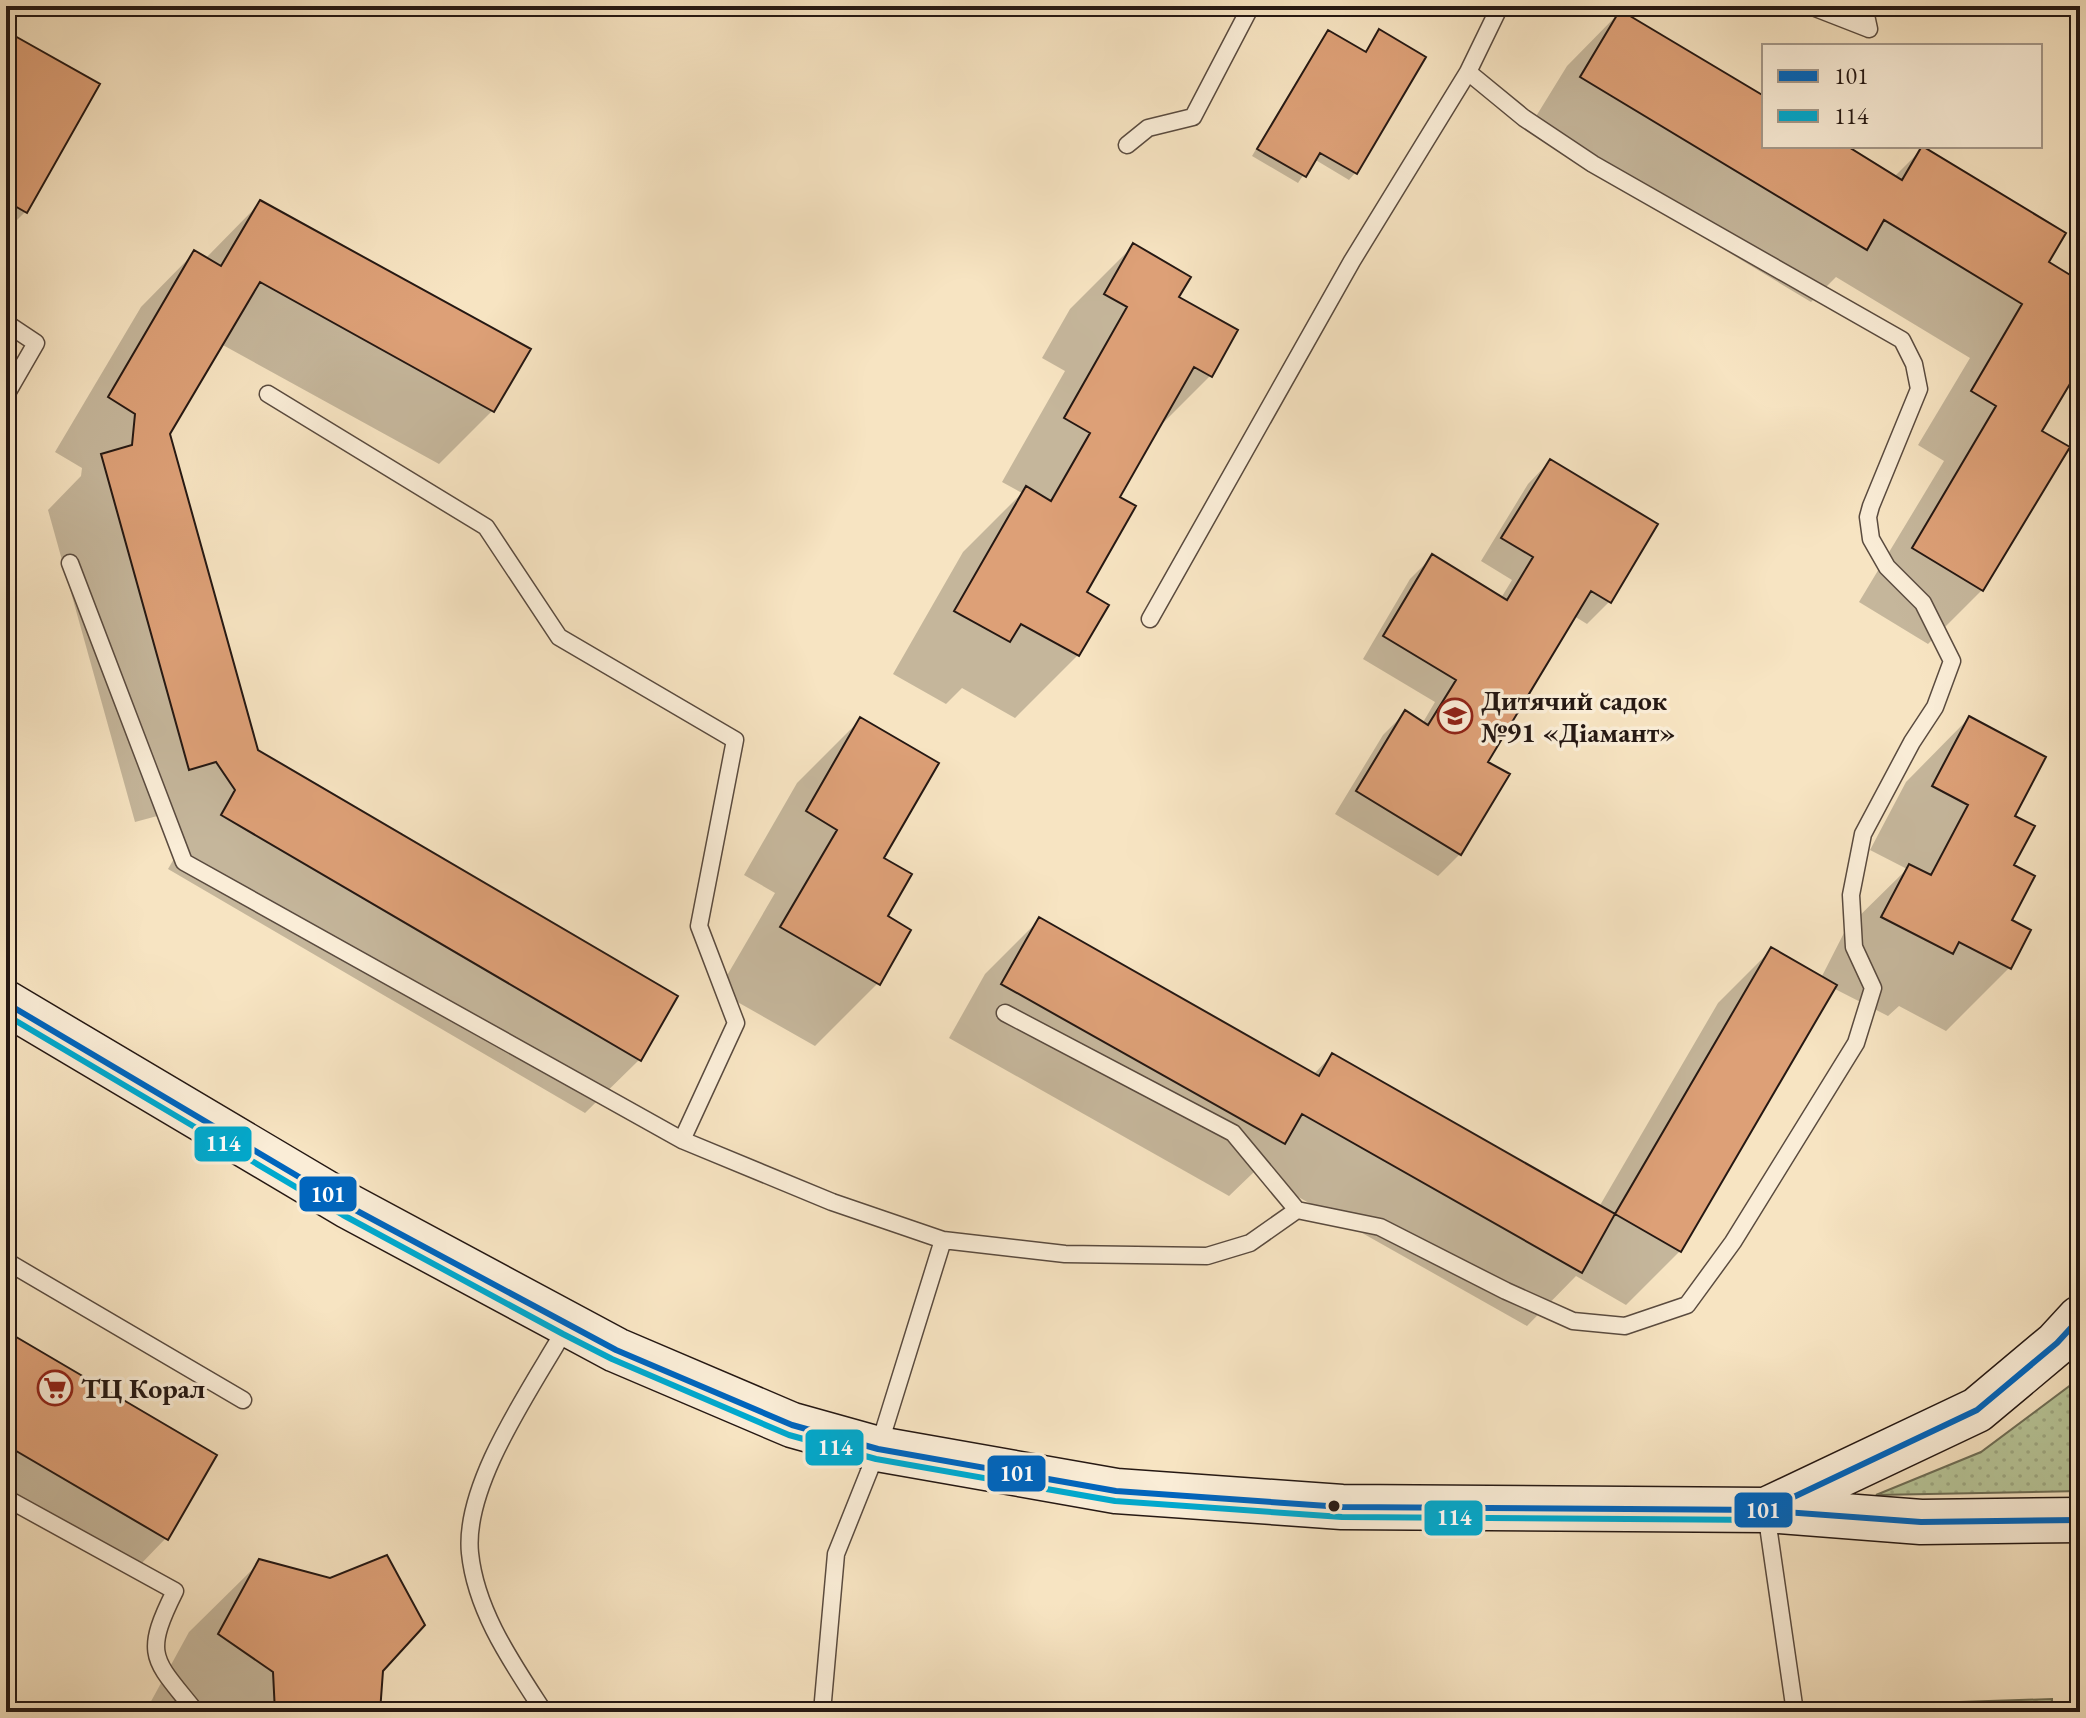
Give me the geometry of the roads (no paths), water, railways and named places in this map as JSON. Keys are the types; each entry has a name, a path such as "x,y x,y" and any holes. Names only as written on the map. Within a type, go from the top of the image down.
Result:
{"main road":[{"path":"6,1003 348,1206 616,1350 792,1425 878,1449 1116,1491 1342,1507 1766,1510 1921,1522 2080,1520"},
{"path":"1766,1510 1977,1410 2057,1343 2080,1318"}],"lane":[{"path":"1127,145 1148,128 1193,117 1251,6"},
{"path":"1150,619 1352,261 1468,72 1500,6"},
{"path":"1810,6 1869,29 1864,6"},
{"path":"1005,1013 1233,1133 1297,1210 1380,1227 1573,1321 1625,1326 1687,1305 1733,1242 1856,1043 1873,988 1854,947 1851,895 1863,834 1912,742 1935,707 1952,661 1923,603 1887,567 1871,539 1868,517 1919,389 1914,364 1902,340 1593,164 1524,118 1468,72"},
{"path":"6,323 36,343 6,395"},
{"path":"268,394 486,527 559,637 735,740 699,926 736,1023 682,1140"},
{"path":"70,563 184,862 682,1140 832,1202 943,1240 1065,1254 1207,1256 1250,1243 1297,1210"},
{"path":"822,1712 836,1554 878,1449 943,1240"},
{"path":"6,1261 243,1400"},
{"path":"544,1712 502,1645 479,1591 470,1552 472,1512 483,1475 568,1325"},
{"path":"6,1498 175,1591 161,1618 156,1638 156,1657 160,1667 196,1712"},
{"path":"1766,1510 1795,1712"}],"place":[{"name":"Дитячий садок №91 «Діамант»","path":"1455,716"},
{"name":"ТЦ Корал","path":"55,1388"}]}
